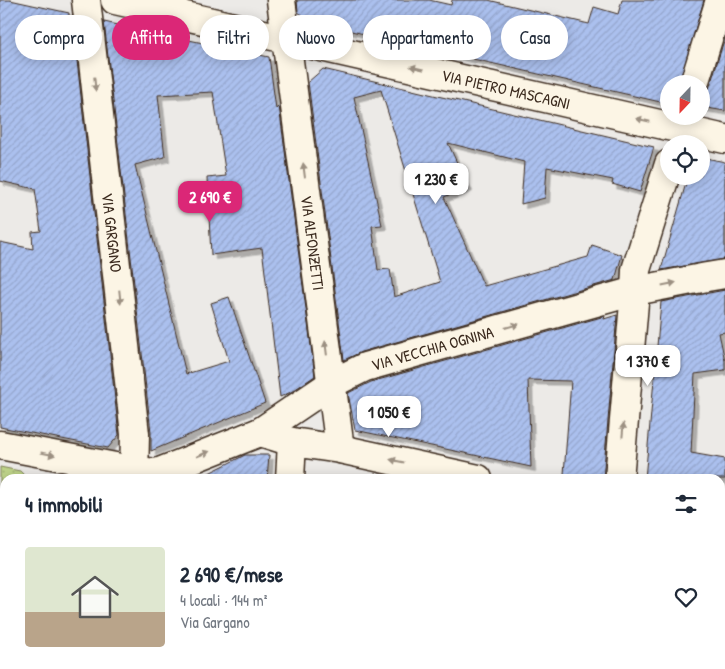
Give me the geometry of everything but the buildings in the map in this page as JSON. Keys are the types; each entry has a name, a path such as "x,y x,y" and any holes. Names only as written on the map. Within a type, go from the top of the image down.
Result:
{"street":[{"name":"VIA PIETRO MASCAGNI","path":"115,0 279,36"},
{"name":"VIA ALFONZETTI","path":"280,0 283,15"},
{"path":"697,75 720,0"},
{"name":"VIA GARGANO","path":"87,9 141,467"},
{"name":"VIA PIETRO MASCAGNI","path":"353,53 679,130 725,139"},
{"name":"VIA ALFONZETTI","path":"290,60 340,449"},
{"path":"619,474 636,291 636,270 662,185"},
{"name":"VIA VECCHIA OGNINA","path":"141,467 260,432 331,384 365,367 636,291 725,274"},
{"path":"260,432 292,442 340,449 455,474"},
{"path":"290,474 292,442"},
{"path":"0,445 141,467"}],"green space":[{"path":"0,467 20,471 23,474 0,474"}]}
